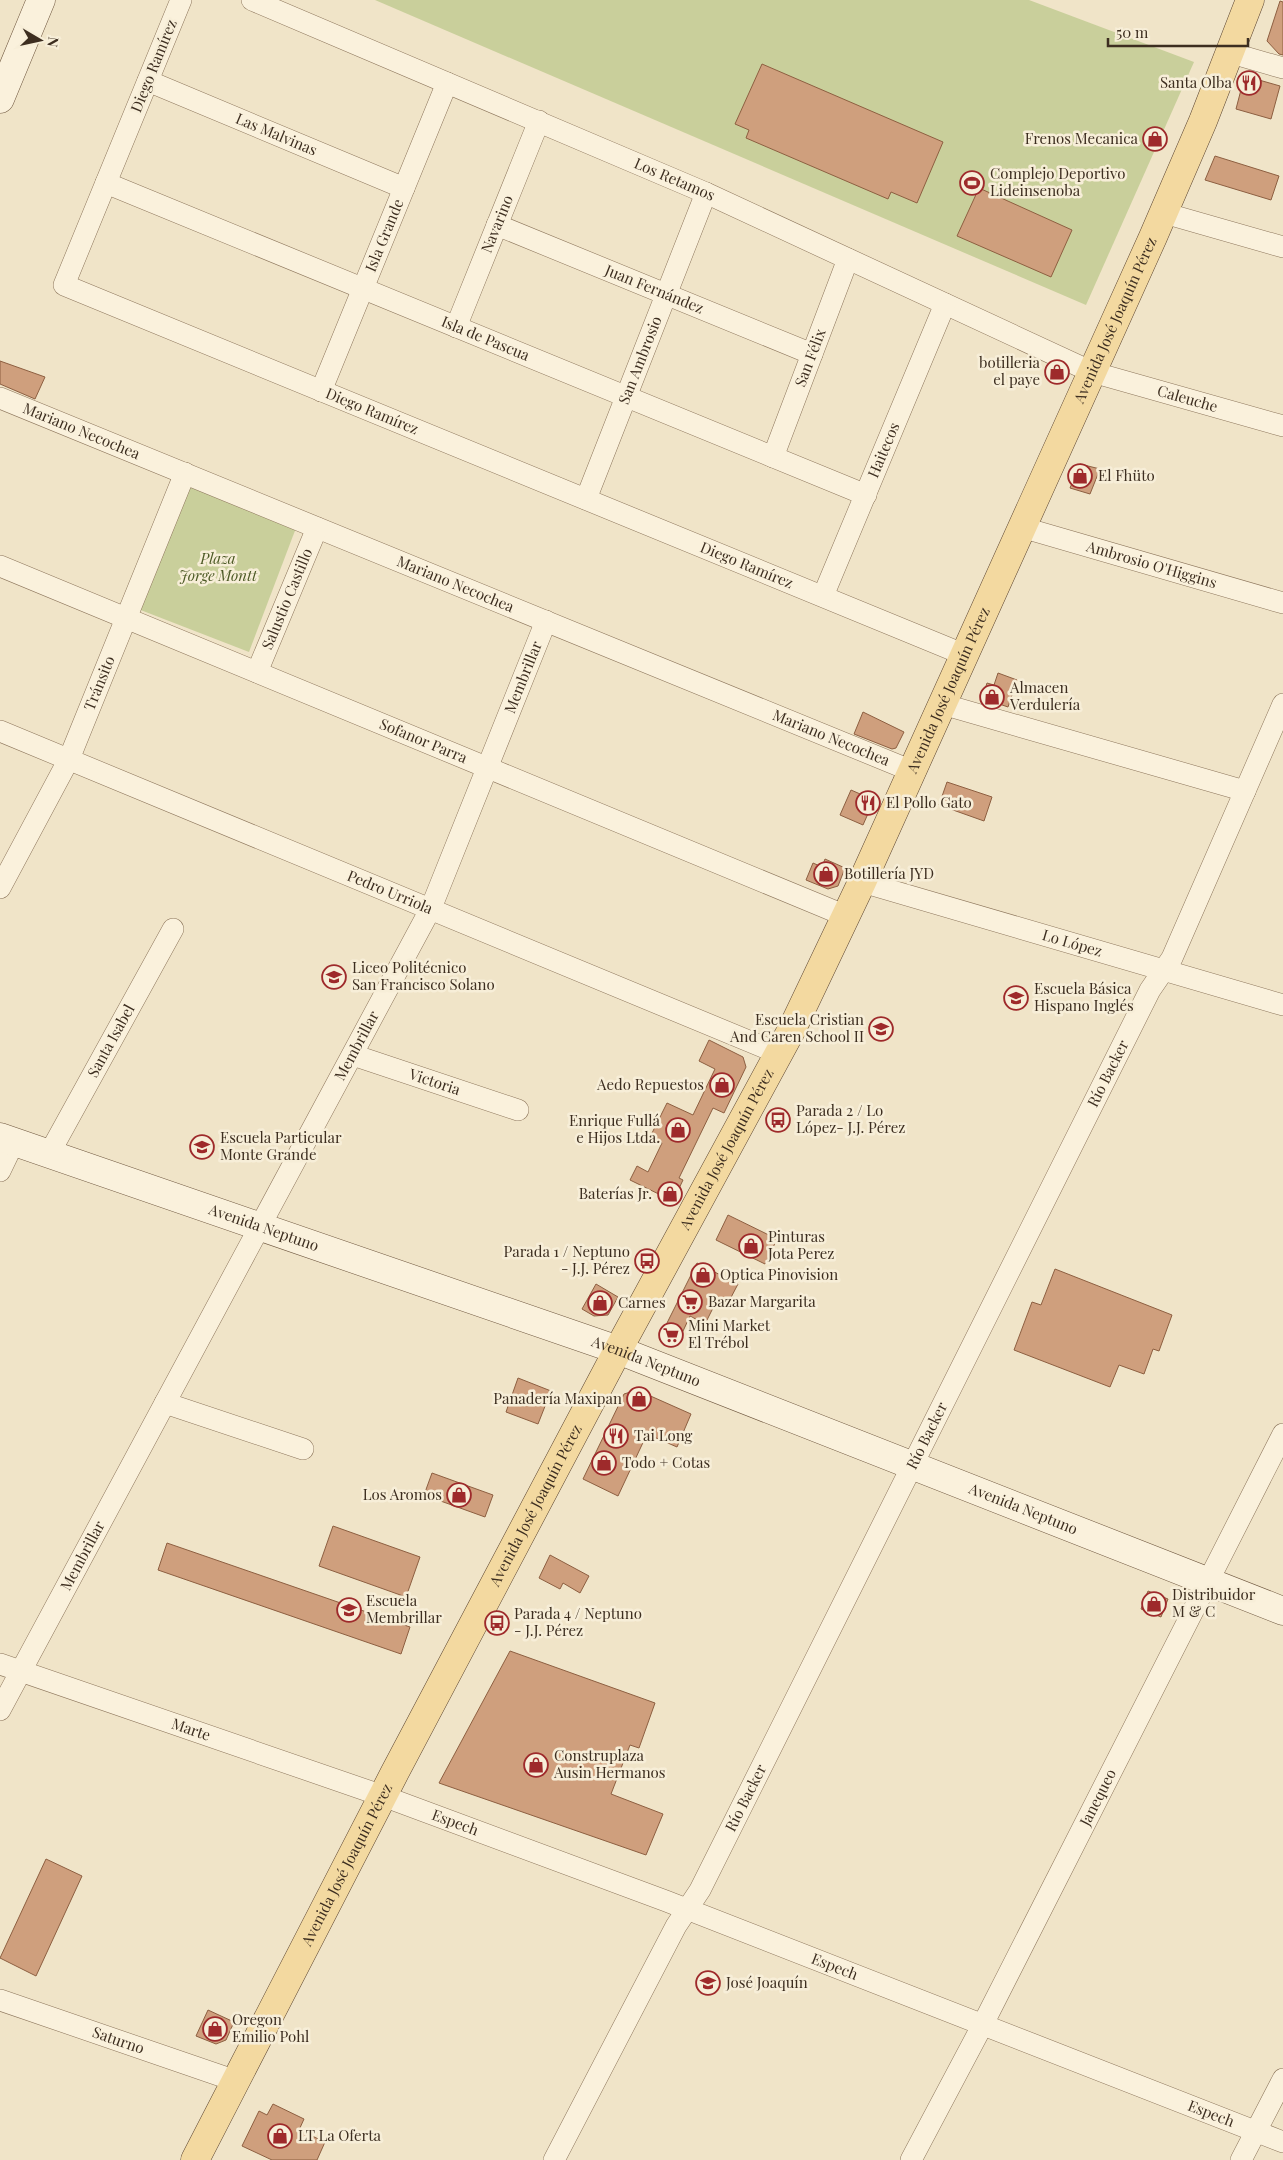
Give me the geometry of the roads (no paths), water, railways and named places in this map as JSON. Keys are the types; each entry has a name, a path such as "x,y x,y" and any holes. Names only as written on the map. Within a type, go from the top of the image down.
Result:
{"main road":[{"path":"0,99 41,0"},
{"name":"Avenida José Joaquín Pérez","path":"194,2160 618,1350 780,1054 862,882 1164,213 1231,53 1250,0"},
{"name":"Avenida Neptuno","path":"7,1139 618,1350 1283,1611"}],"street":[{"name":"Diego Ramírez","path":"181,0 64,285 965,655"},
{"name":"Los Retamos","path":"252,0 706,193 1092,372"},
{"path":"1231,53 1283,68"},
{"name":"Las Malvinas","path":"148,81 404,188"},
{"name":"Isla Grande","path":"322,390 448,82"},
{"name":"Navarino","path":"456,327 539,121"},
{"name":"Isla de Pascua","path":"106,183 866,495"},
{"name":"San Ambrosio","path":"586,499 706,193"},
{"path":"1164,213 1283,246"},
{"name":"Juan Fernández","path":"497,225 812,354"},
{"name":"San Félix","path":"773,457 848,259"},
{"name":"Haitecos","path":"824,596 945,304"},
{"name":"Caleuche","path":"1092,372 1283,426"},
{"name":"Mariano Necochea","path":"0,398 912,772"},
{"name":"Tránsito","path":"0,888 69,759 185,473"},
{"name":"Salustio Castillo","path":"257,672 317,528"},
{"name":"Ambrosio O'Higgins","path":"1022,528 1283,603"},
{"name":"Sofanor Parra","path":"0,566 846,916"},
{"name":"Membrillar","path":"0,1710 431,908 546,621"},
{"path":"942,704 1245,791"},
{"name":"Río Backer","path":"554,2160 668,1940 700,1890 1150,990 1172,958 1283,704"},
{"name":"Pedro Urriola","path":"0,731 780,1054"},
{"name":"Lo López","path":"862,882 1283,1005"},
{"name":"Santa Isabel","path":"49,1154 173,929"},
{"name":"Victoria","path":"353,1055 518,1110"},
{"path":"0,1171 7,1139"},
{"path":"166,1403 303,1449"},
{"name":"Janequeo","path":"911,2160 982,2026 1283,1434"},
{"name":"Marte","path":"0,1664 383,1796"},
{"name":"Espech","path":"383,1796 687,1909 982,2026 1283,2142"},
{"name":"Saturno","path":"0,2000 236,2081"},
{"path":"1241,2160 1283,2079"}],"place":[{"name":"Santa Olba","path":"1249,83"},
{"name":"Frenos Mecanica","path":"1155,139"},
{"name":"Complejo Deportivo Lideinsenoba","path":"972,183"},
{"name":"botilleria el paye","path":"1057,372"},
{"name":"El Fhüto","path":"1080,476"},
{"name":"Almacen Verdulería","path":"992,697"},
{"name":"El Pollo Gato","path":"868,803"},
{"name":"Botillería JYD","path":"826,874"},
{"name":"Liceo Politécnico San Francisco Solano","path":"334,977"},
{"name":"Escuela Básica Hispano Inglés","path":"1016,998"},
{"name":"Escuela Cristian And Caren School II","path":"881,1029"},
{"name":"Aedo Repuestos","path":"722,1085"},
{"name":"Parada 2 / Lo López- J.J. Pérez","path":"778,1120"},
{"name":"Enrique Fullá e Hijos Ltda.","path":"678,1130"},
{"name":"Escuela Particular Monte Grande","path":"202,1147"},
{"name":"Baterías Jr.","path":"670,1194"},
{"name":"Pinturas Jota Perez","path":"751,1246"},
{"name":"Parada 1 / Neptuno - J.J. Pérez","path":"647,1261"},
{"name":"Optica Pinovision","path":"703,1275"},
{"name":"Bazar Margarita","path":"690,1302"},
{"name":"Carnes","path":"600,1303"},
{"name":"Mini Market El Trébol","path":"671,1335"},
{"name":"Panadería Maxipan","path":"639,1399"},
{"name":"Tai Long","path":"616,1436"},
{"name":"Todo + Cotas","path":"604,1463"},
{"name":"Los Aromos","path":"459,1495"},
{"name":"Distribuidor M & C","path":"1154,1604"},
{"name":"Escuela Membrillar","path":"349,1610"},
{"name":"Parada 4 / Neptuno - J.J. Pérez","path":"497,1623"},
{"name":"Construplaza Ausin Hermanos","path":"536,1765"},
{"name":"José Joaquín","path":"708,1983"},
{"name":"Oregon Emilio Pohl","path":"215,2029"},
{"name":"LT La Oferta","path":"280,2136"}],"park label":[{"name":"Plaza Jorge Montt","path":"218,568"}]}
